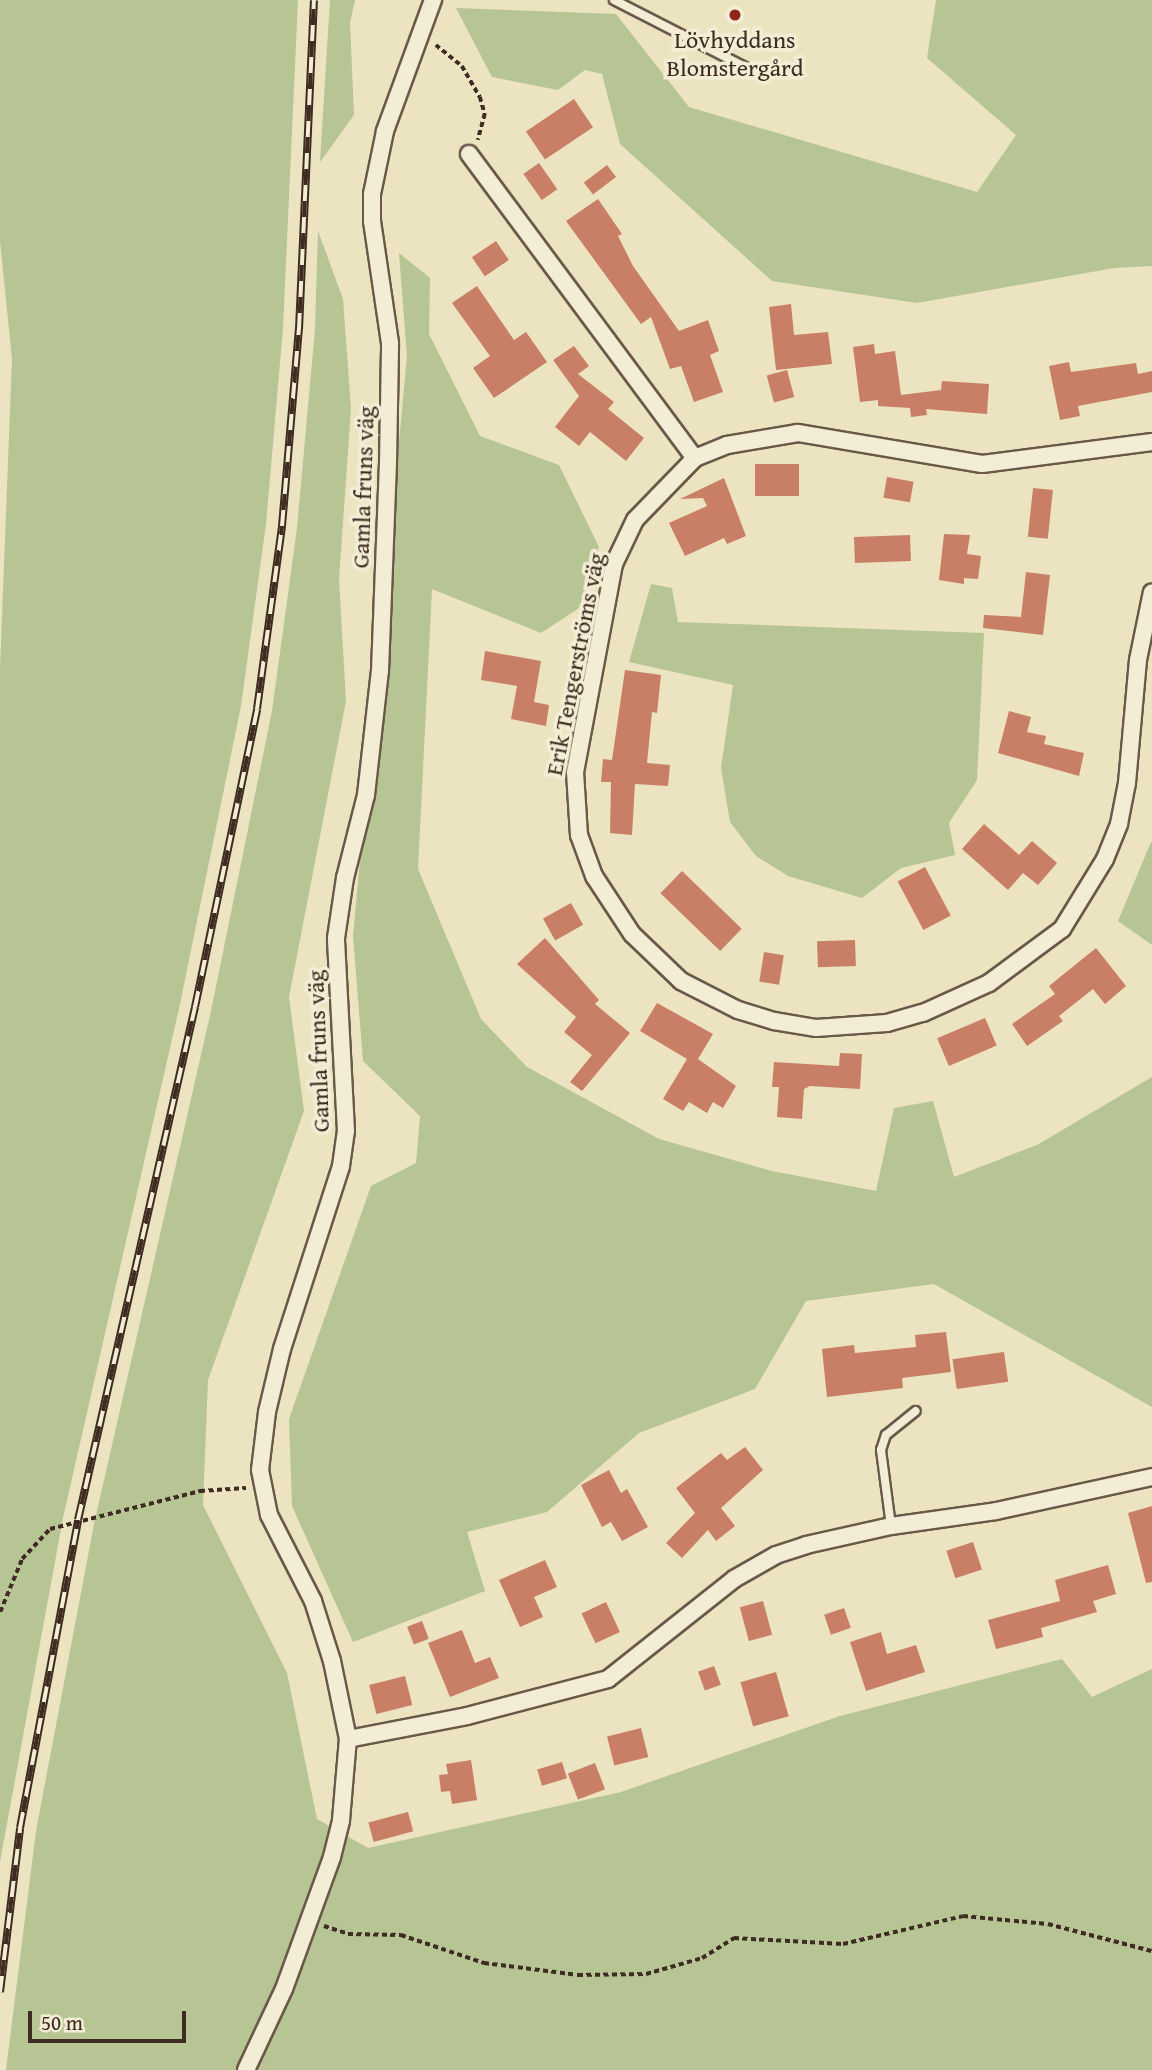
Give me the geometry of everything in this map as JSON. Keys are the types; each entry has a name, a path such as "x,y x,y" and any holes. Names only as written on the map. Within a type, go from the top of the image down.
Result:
{"street":[{"name":"Gamla fruns väg","path":"246,2070 309,1920 341,1820 348,1739 316,1611 279,1542 262,1485 273,1387 341,1166 346,1131 336,938 345,878 366,795 380,671 388,463 390,343 372,221 372,194 385,131 433,0"},
{"path":"469,154 695,458"},
{"name":"Erik Tengerströms väg","path":"1152,442 982,464 798,433 727,445 695,458 635,520 618,555 575,772 573,804 594,876 648,952 691,986 737,1010 774,1021 816,1028 853,1028 923,1013 989,983 1062,929 1088,889 1119,824 1138,660 1152,592"},
{"path":"348,1739 467,1716 608,1679 734,1579 776,1555 891,1526 996,1511 1152,1476"}],"lane":[{"path":"614,0 753,71"},
{"path":"891,1526 881,1450 886,1435 916,1411"}],"path":[{"path":"419,37 462,66 480,97 483,129 469,154"},
{"path":"0,1612 22,1559 50,1529 200,1491 262,1485"},
{"path":"309,1920 348,1934 401,1935 484,1963 578,1975 646,1974 702,1958 734,1938 844,1944 963,1916 1048,1924 1152,1951"}],"green space":[{"path":"0,0 298,0 283,328 266,524 241,706 180,1004 63,1518 0,1862 0,668 12,359 0,241"},
{"path":"330,0 355,0 350,23 354,115 320,162"},
{"path":"936,0 1152,0 1152,266 1114,268 917,303 772,281 620,144 602,74 585,70 558,90 492,77 456,8 616,14 689,107 977,192 1016,135 927,58"},
{"path":"318,231 343,299 351,409 339,579 346,701 289,997 304,1111 208,1380 203,1505 287,1673 317,1819 368,1848 621,1792 840,1716 1062,1659 1092,1697 1152,1669 1152,2070 6,2070 36,1831 94,1524 211,1011 272,711 297,528 315,329"},
{"path":"399,253 430,278 429,334 480,436 559,465 599,547 579,608 541,633 432,589 418,869 481,1019 527,1067 659,1139 772,1171 876,1191 894,1108 933,1101 954,1177 1037,1145 1152,1077 1152,1407 934,1284 806,1301 755,1389 639,1433 547,1512 467,1532 485,1591 353,1642 292,1506 289,1419 371,1186 416,1163 420,1116 363,1061 353,936 407,356"},
{"path":"651,584 672,588 678,622 984,633 977,780 949,823 955,855 901,868 862,898 788,876 756,856 730,822 721,768 733,685 629,662"},
{"path":"1152,842 1152,945 1118,921"}],"building":[{"path":"574,99 593,127 545,160 526,131"},
{"path":"539,163 557,189 542,200 523,174"},
{"path":"607,165 616,177 593,194 584,182"},
{"path":"598,199 622,234 618,236 633,266 679,331 708,320 719,351 710,355 723,392 694,402 681,366 670,369 651,317 641,324 566,221"},
{"path":"496,241 509,260 485,276 472,257"},
{"path":"477,286 514,340 526,332 547,362 494,398 473,368 490,356 452,303"},
{"path":"791,304 794,335 828,332 832,364 776,370 769,307"},
{"path":"874,344 875,354 895,351 901,395 941,390 942,381 989,384 987,414 926,409 927,415 911,417 910,408 878,406 878,400 860,402 853,347"},
{"path":"574,346 589,366 578,374 614,402 608,409 644,438 626,461 590,432 579,446 555,427 579,396 553,360"},
{"path":"1069,362 1071,372 1136,363 1138,374 1152,371 1152,392 1078,406 1080,416 1060,420 1049,366"},
{"path":"787,370 794,397 774,402 767,375"},
{"path":"755,464 799,464 799,496 755,496"},
{"path":"887,477 914,482 910,502 883,498"},
{"path":"724,478 746,536 727,544 724,538 685,556 669,523 707,506 703,498 680,499"},
{"path":"1033,488 1053,490 1048,539 1028,537"},
{"path":"944,534 970,535 967,554 981,556 978,579 964,578 964,584 939,580"},
{"path":"910,535 911,561 855,563 854,537"},
{"path":"1026,572 1050,575 1043,635 983,628 984,615 1021,617"},
{"path":"485,651 541,661 534,702 549,705 546,726 511,719 517,686 481,680"},
{"path":"625,670 661,675 657,713 652,712 647,763 670,765 668,786 635,784 632,835 610,833 611,782 601,782 603,759 612,760"},
{"path":"1009,711 1031,717 1027,732 1046,736 1044,744 1084,753 1079,776 998,753"},
{"path":"984,824 1019,855 1032,841 1057,863 1038,885 1023,873 1008,890 962,849"},
{"path":"925,867 951,916 923,930 898,882"},
{"path":"682,871 742,929 720,951 660,893"},
{"path":"571,903 583,925 555,940 543,919"},
{"path":"545,938 599,1000 595,1004 630,1033 582,1091 570,1082 592,1055 564,1032 576,1017 517,964"},
{"path":"855,940 856,966 818,967 817,941"},
{"path":"1096,948 1126,986 1105,1004 1093,989 1059,1016 1063,1021 1027,1046 1012,1024 1055,994 1049,986"},
{"path":"764,952 784,955 779,985 759,982"},
{"path":"657,1003 713,1034 698,1059 736,1086 723,1108 713,1102 707,1113 689,1102 683,1111 663,1099 687,1059 640,1031"},
{"path":"985,1018 997,1046 949,1066 937,1038"},
{"path":"840,1053 862,1054 860,1089 810,1086 804,1089 802,1119 777,1117 779,1087 772,1087 774,1062 839,1066"},
{"path":"946,1332 951,1372 902,1378 903,1388 827,1397 822,1349 854,1345 855,1353 916,1347 915,1335"},
{"path":"1004,1352 1008,1382 957,1389 953,1359"},
{"path":"745,1447 763,1470 721,1508 735,1526 716,1541 708,1530 682,1558 666,1543 695,1513 676,1488 721,1453 727,1460"},
{"path":"609,1470 621,1493 627,1489 648,1527 622,1541 611,1522 602,1527 581,1485"},
{"path":"1152,1506 1152,1582 1146,1583 1128,1513"},
{"path":"973,1542 982,1570 955,1578 946,1551"},
{"path":"545,1560 557,1587 534,1597 543,1617 520,1627 499,1580"},
{"path":"1108,1565 1116,1594 1093,1601 1097,1612 1041,1628 1043,1637 996,1649 988,1620 1060,1601 1055,1580"},
{"path":"763,1601 772,1635 749,1641 740,1607"},
{"path":"606,1602 620,1632 595,1643 582,1613"},
{"path":"844,1608 851,1628 831,1635 824,1615"},
{"path":"422,1621 429,1639 414,1644 407,1627"},
{"path":"462,1630 475,1663 490,1657 499,1678 450,1697 428,1643"},
{"path":"881,1632 887,1654 916,1645 925,1672 866,1691 850,1642"},
{"path":"714,1666 721,1685 705,1691 698,1672"},
{"path":"776,1672 789,1716 753,1726 740,1682"},
{"path":"405,1676 412,1705 376,1714 369,1685"},
{"path":"641,1728 648,1757 614,1766 607,1736"},
{"path":"471,1760 477,1800 452,1804 450,1791 441,1792 439,1775 448,1774 446,1764"},
{"path":"562,1762 567,1778 542,1786 537,1770"},
{"path":"595,1763 605,1789 578,1800 568,1773"},
{"path":"408,1812 413,1831 374,1842 368,1823"}],"railway":[{"path":"0,1992 20,1828 78,1520 195,1007 257,709 282,526 299,329 314,0"}],"place":[{"name":"Lövhyddans Blomstergård","path":"735,15"}]}
